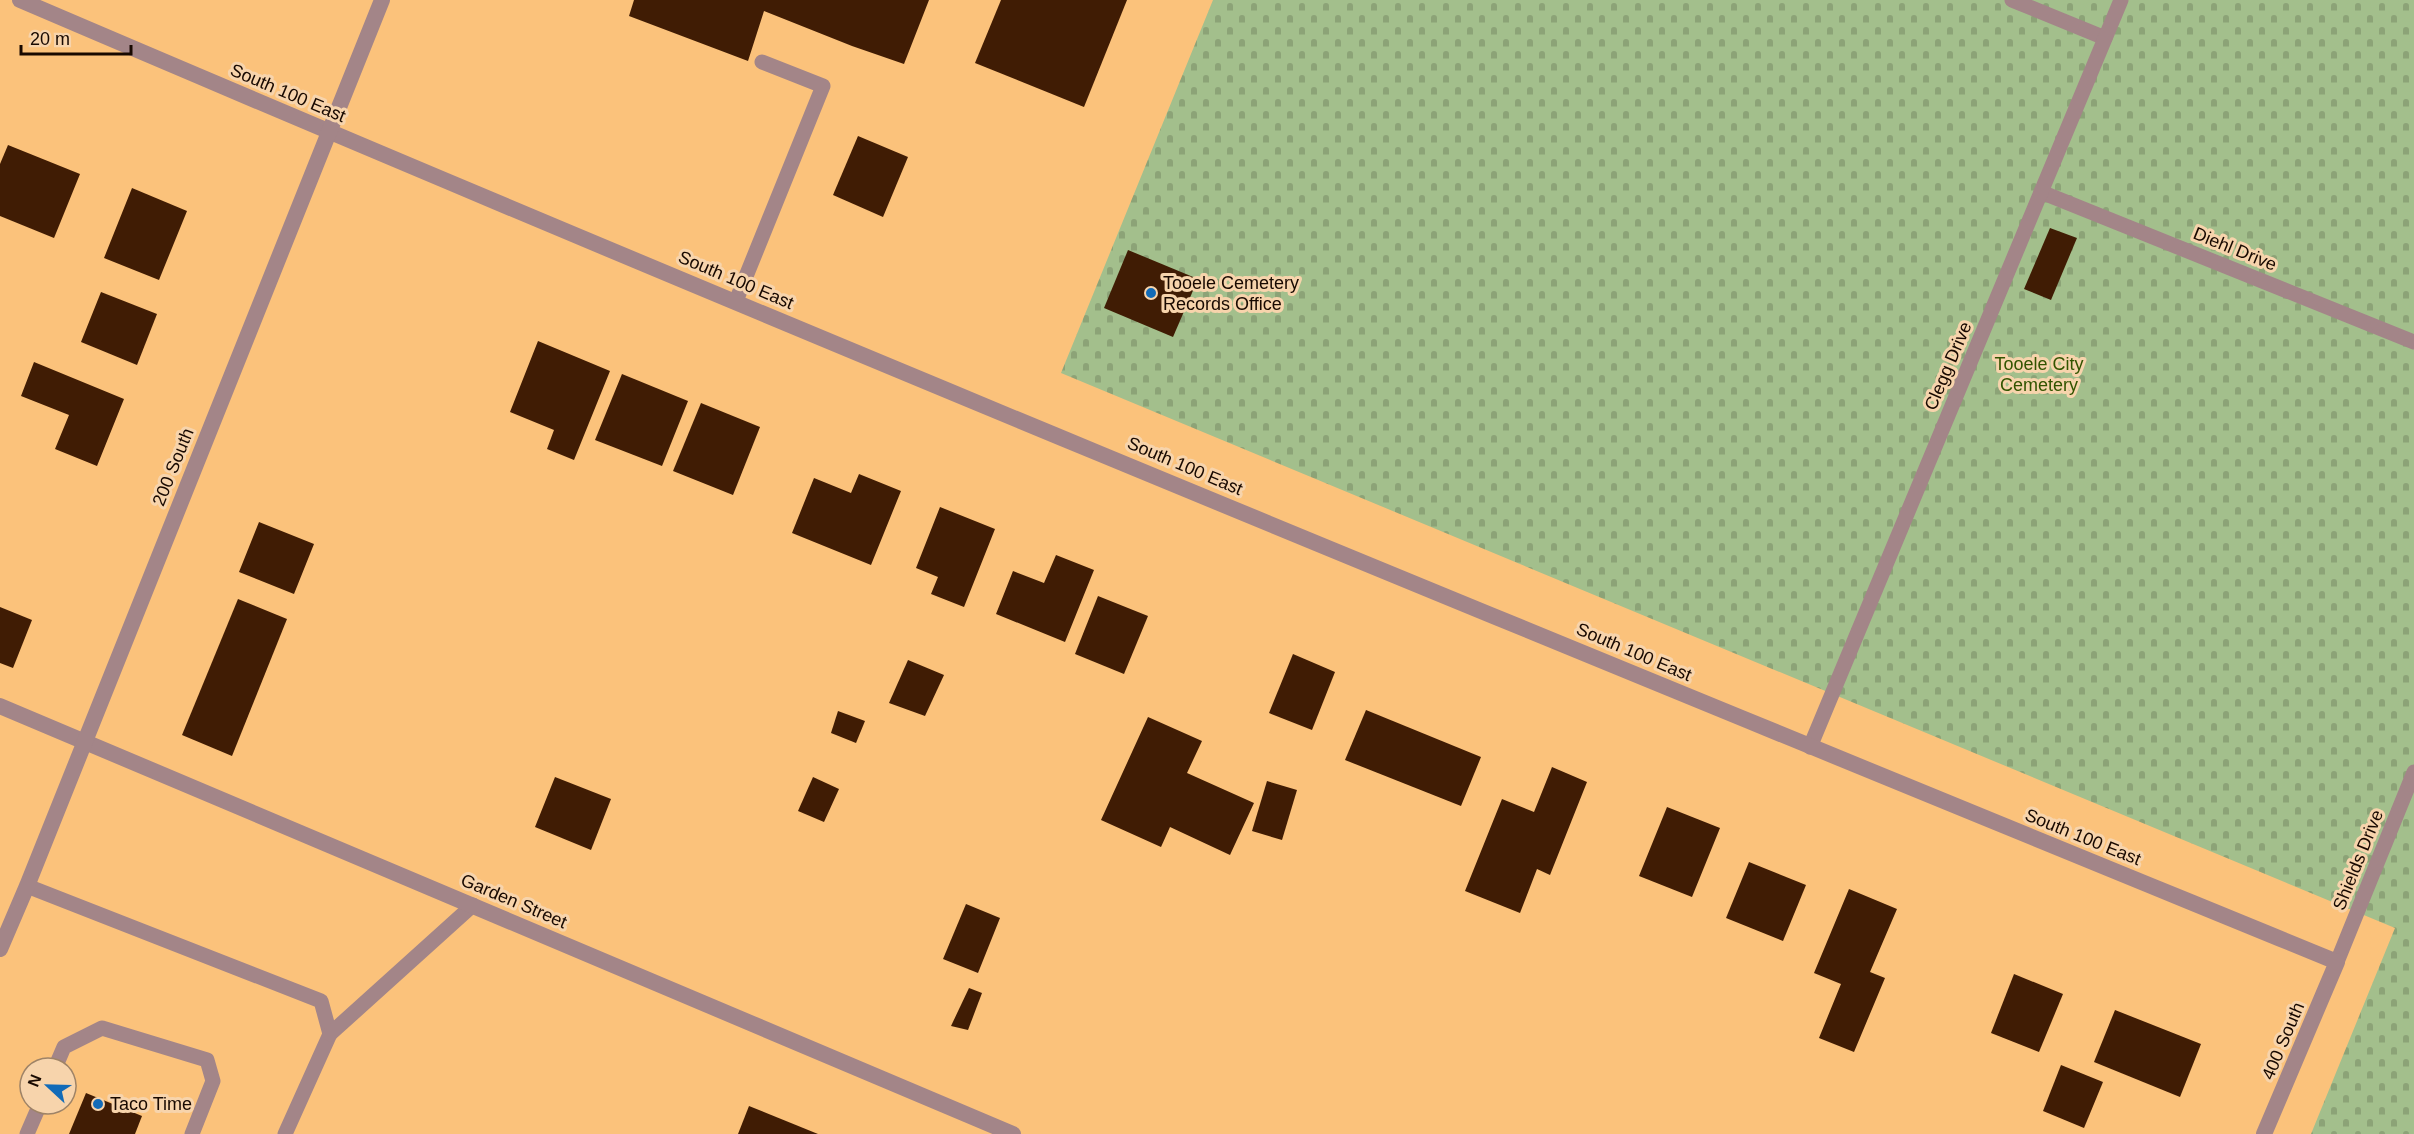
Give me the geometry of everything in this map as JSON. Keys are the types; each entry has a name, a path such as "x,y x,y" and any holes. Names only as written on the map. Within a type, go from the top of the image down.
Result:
{"street":[{"name":"South 100 East","path":"20,0 328,132 1810,747 2337,962"},
{"name":"200 South","path":"0,949 382,0"},
{"name":"Garden Street","path":"0,706 1012,1134"},
{"name":"400 South","path":"2264,1134 2337,962"}],"lane":[{"path":"2012,0 2105,38"},
{"name":"Clegg Drive","path":"1810,747 2121,0"},
{"path":"736,301 823,86 762,62"},
{"name":"Diehl Drive","path":"2041,192 2414,342"},
{"name":"Shields Drive","path":"2337,962 2414,772"},
{"path":"27,886 321,1001 330,1034"},
{"path":"285,1134 330,1034 473,905"},
{"path":"61,1056 64,1047 102,1028 207,1060 213,1081 192,1134"},
{"path":"27,1134 35,1116"}],"green space":[{"name":"Tooele City Cemetery","path":"1213,0 2414,0 2414,1134 2311,1134 2395,928 1061,373"}],"building":[{"path":"634,0 929,0 904,64 764,11 748,61 629,16"},
{"path":"1001,0 1127,0 1084,107 975,63"},
{"path":"858,136 908,157 883,217 833,195"},
{"path":"8,145 80,174 54,238 0,216 0,164"},
{"path":"132,188 187,211 159,280 104,258"},
{"path":"2050,228 2077,238 2051,300 2024,289"},
{"name":"Tooele Cemetery Records Office","path":"1128,250 1198,279 1173,337 1104,308"},
{"path":"101,292 157,314 137,365 81,342"},
{"path":"538,341 610,371 574,460 547,449 554,430 510,412"},
{"path":"34,362 124,399 97,466 55,449 69,415 21,396"},
{"path":"622,374 688,401 662,466 595,440"},
{"path":"701,403 760,427 733,495 673,471"},
{"path":"859,474 901,491 871,565 792,533 814,478 851,493"},
{"path":"940,507 995,529 964,607 931,594 938,577 916,568"},
{"path":"259,522 314,544 294,594 239,572"},
{"path":"1056,555 1094,570 1065,642 996,614 1013,571 1044,583"},
{"path":"1098,596 1148,616 1124,674 1075,654"},
{"path":"238,599 287,619 232,756 182,735"},
{"path":"0,607 32,620 13,668 0,663"},
{"path":"1293,654 1335,672 1312,730 1269,713"},
{"path":"908,660 944,675 925,716 889,703"},
{"path":"1366,710 1481,757 1461,806 1345,760"},
{"path":"838,711 865,721 856,743 831,733"},
{"path":"1148,717 1202,741 1187,773 1254,803 1230,855 1170,827 1161,847 1101,820"},
{"path":"1552,767 1587,782 1550,875 1537,869 1520,913 1465,891 1502,799 1534,812"},
{"path":"555,777 611,799 591,850 535,827"},
{"path":"813,777 839,789 824,822 798,811"},
{"path":"1267,781 1297,790 1282,840 1252,831"},
{"path":"1667,807 1720,828 1692,897 1639,876"},
{"path":"1749,862 1806,885 1783,941 1726,918"},
{"path":"1849,889 1897,909 1870,972 1885,978 1854,1052 1819,1038 1841,984 1814,973"},
{"path":"966,904 1000,918 978,973 943,959"},
{"path":"2014,974 2063,994 2039,1052 1991,1033"},
{"path":"969,988 982,993 968,1030 951,1026"},
{"path":"2115,1010 2201,1044 2180,1097 2094,1062"},
{"path":"2061,1065 2103,1082 2084,1128 2043,1111"},
{"name":"Taco Time","path":"86,1093 142,1116 135,1134 69,1134"},
{"path":"749,1106 818,1134 738,1134"}],"place":[{"name":"Tooele Cemetery Records Office","path":"1151,293"},
{"name":"Taco Time","path":"98,1104"}]}
